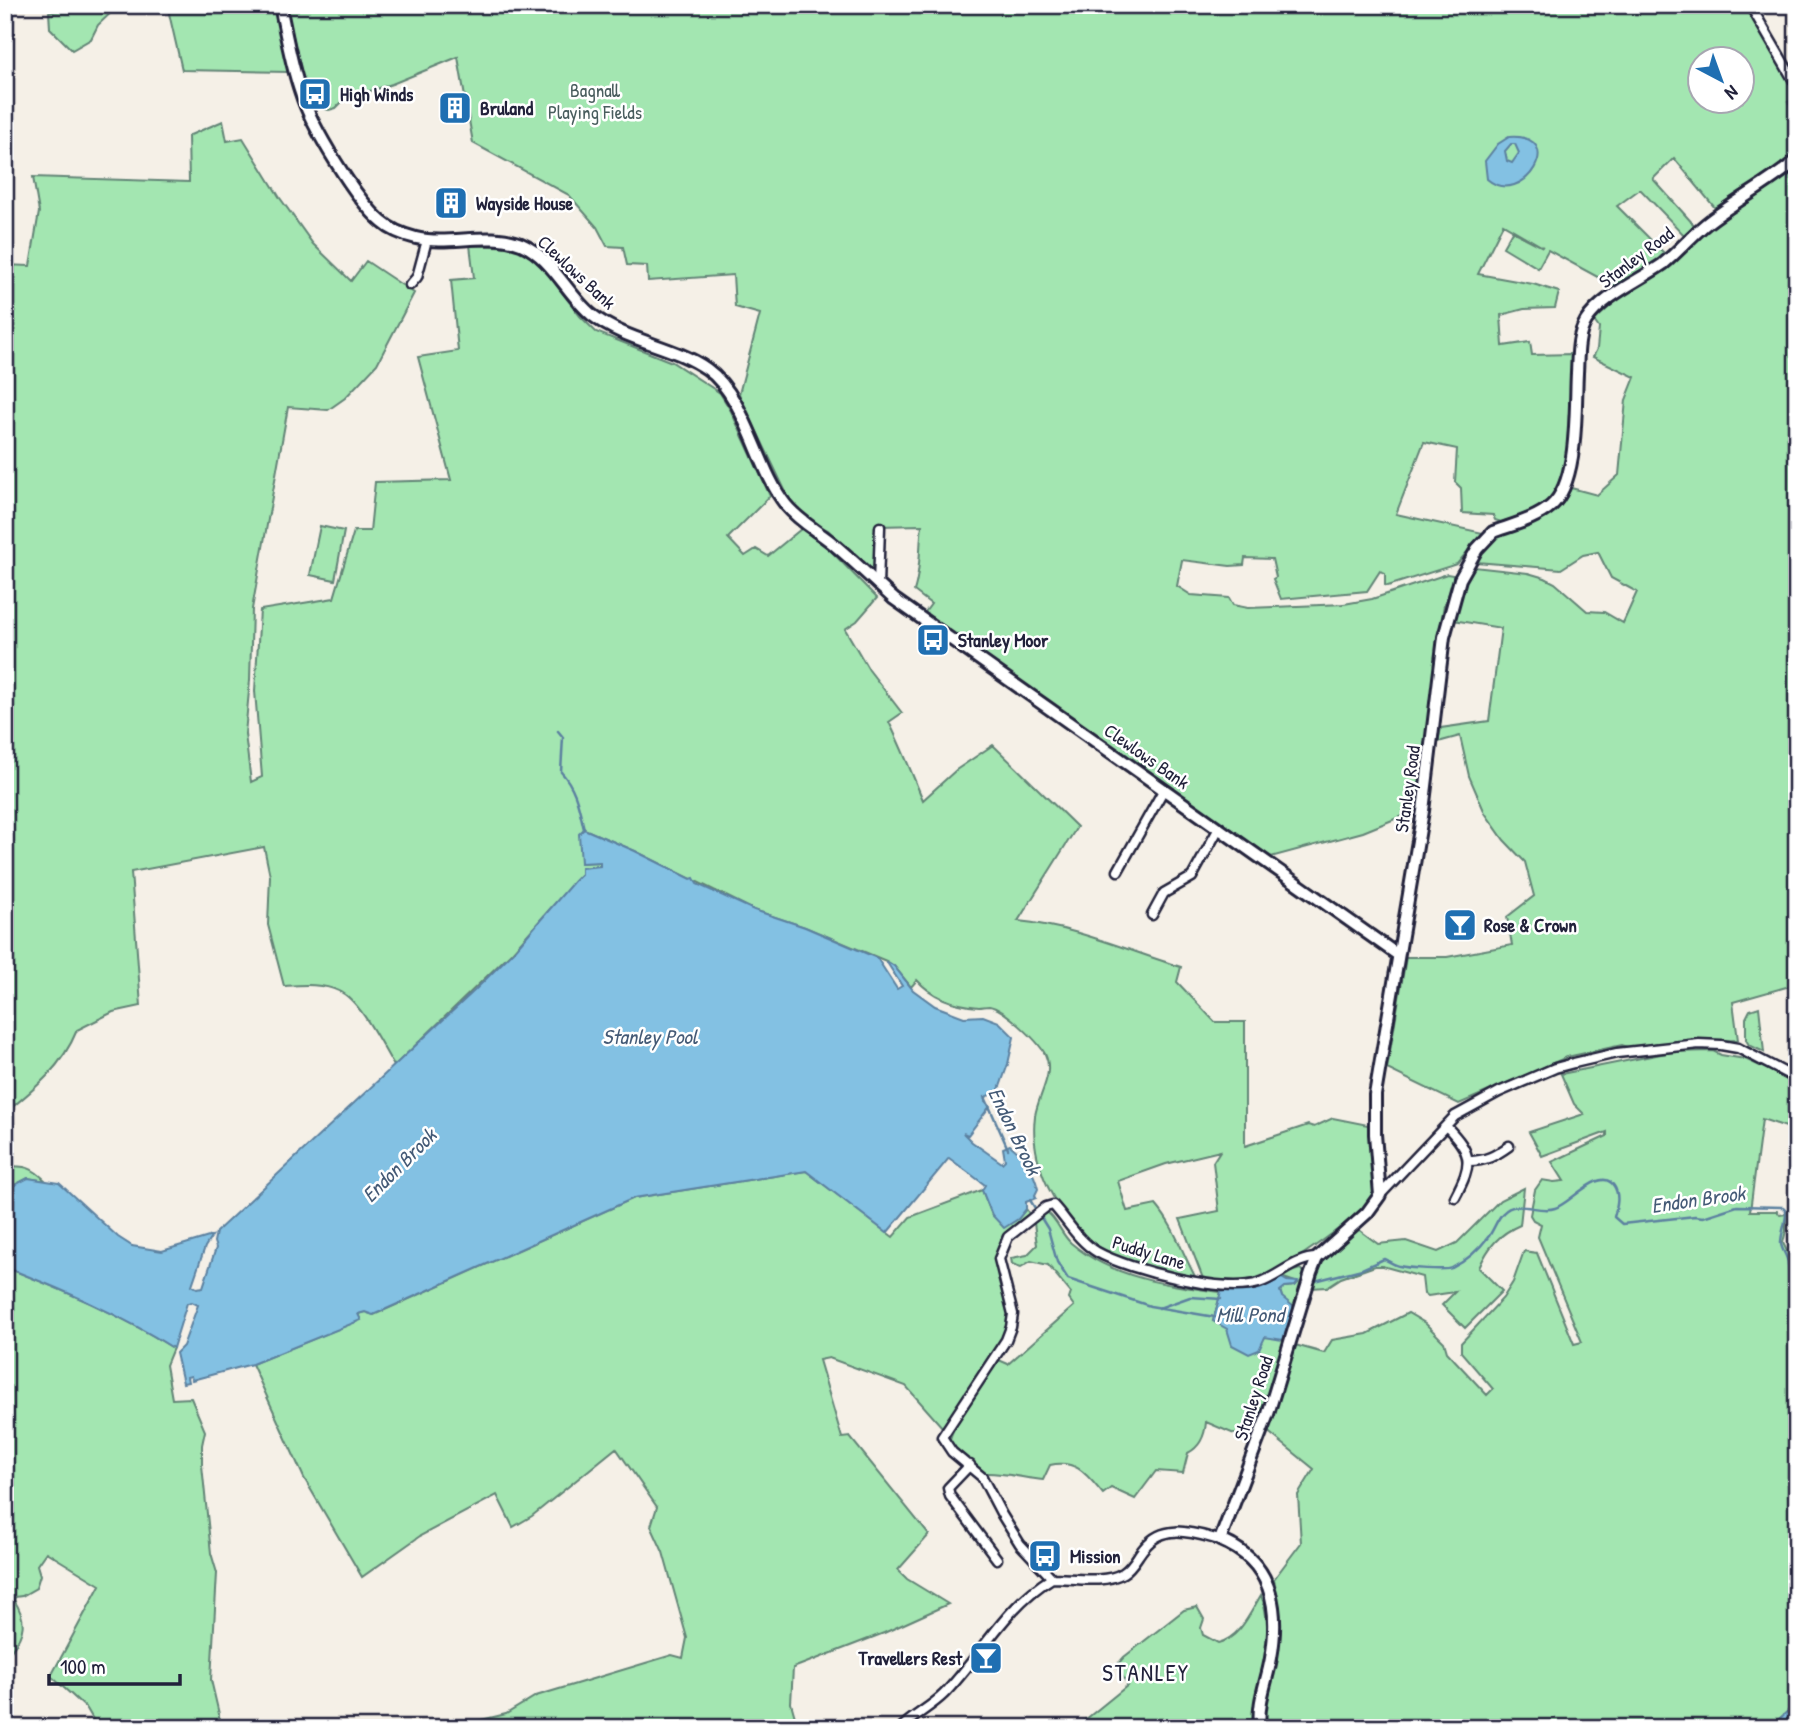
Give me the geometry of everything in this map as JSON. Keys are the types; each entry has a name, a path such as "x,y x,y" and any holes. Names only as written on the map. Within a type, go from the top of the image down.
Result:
{"street":[{"name":"Clewlows Bank","path":"280,5 302,97 337,163 368,208 383,223 404,234 427,240 502,239 523,245 541,258 592,315 617,331 692,360 708,370 720,381 734,402 785,504 799,519 832,543 878,585 935,630 1398,954"},
{"path":"1750,5 1797,86"},
{"name":"Stanley Road","path":"1220,1540 1268,1414 1317,1258 1367,1213 1380,1195 1375,1095 1423,811 1444,637 1460,579 1486,537 1543,512 1560,496 1565,487 1571,461 1579,345 1586,321 1599,307 1665,262 1704,226 1742,197 1776,177 1797,160"},
{"path":"410,285 417,277 427,240"},
{"path":"878,585 880,527"},
{"path":"1118,871 1164,789"},
{"path":"1152,915 1164,892 1192,877 1219,828"},
{"path":"1380,1195 1455,1116 1499,1092 1555,1068 1617,1053 1699,1044 1738,1048 1797,1079"},
{"path":"1446,1126 1466,1149 1469,1161 1468,1173 1455,1197"},
{"path":"1469,1161 1485,1161 1509,1146"},
{"name":"Puddy Lane","path":"1052,1578 1020,1544 982,1477 951,1452 942,1437 1009,1333 1013,1314 999,1259 1008,1237 1043,1209 1053,1205 1095,1251 1117,1261 1195,1283 1225,1287 1259,1283 1305,1258 1317,1258"},
{"path":"970,1465 948,1488 950,1496 997,1559"},
{"path":"901,1728 945,1692 1017,1604 1035,1588 1052,1578 1113,1577 1131,1567 1145,1545 1158,1536 1171,1531 1186,1531 1220,1540 1256,1563 1269,1591 1273,1610 1273,1643 1260,1699 1260,1728"}],"green space":[{"path":"69,5 119,5 98,25 91,39 72,50 50,28 49,12 69,9"},
{"path":"183,5 273,5 284,43 288,72 182,70 168,9"},
{"name":"Bagnall Playing Fields","path":"286,5 1747,5 1784,74 1797,90 1797,97 1788,102 1797,119 1797,154 1715,208 1674,158 1653,179 1695,226 1684,235 1640,189 1617,206 1666,255 1616,287 1548,250 1538,268 1503,247 1512,231 1543,247 1503,224 1478,274 1533,284 1559,292 1555,308 1524,309 1501,315 1503,346 1530,342 1532,355 1572,354 1566,470 1563,482 1550,499 1533,511 1501,522 1495,520 1493,515 1462,513 1461,488 1455,482 1457,449 1424,442 1396,514 1483,533 1457,564 1388,586 1385,585 1385,573 1380,571 1367,591 1281,599 1273,579 1276,577 1272,559 1245,558 1244,565 1230,566 1182,560 1177,586 1191,595 1229,598 1233,605 1248,608 1344,604 1372,599 1447,574 1453,575 1454,581 1444,605 1438,639 1417,810 1363,832 1271,857 923,615 931,604 914,591 922,525 878,526 876,577 828,530 794,509 739,394 760,314 735,307 733,275 648,281 647,266 627,265 623,247 607,246 597,227 569,195 473,143 458,57 392,84 345,99 336,108 329,110 314,106 302,76"},
{"path":"223,121 227,141 243,138 280,198 313,244 351,281 366,261 414,293 377,364 345,398 328,410 288,407 252,609 245,734 251,782 262,777 255,691 260,610 334,598 354,531 370,531 375,482 451,480 418,357 458,351 451,280 474,278 470,245 515,247 540,263 580,316 596,332 672,362 720,393 770,496 728,538 745,556 756,549 768,556 801,529 825,545 877,598 857,621 845,629 869,670 902,713 889,722 923,800 956,770 993,745 1077,827 1018,921 1060,928 1181,967 1177,982 1215,1022 1245,1022 1245,1146 1308,1125 1314,1127 1333,1118 1368,1125 1374,1189 1367,1203 1322,1241 1272,1273 1240,1281 1204,1281 1180,1219 1219,1211 1213,1162 1220,1151 1166,1164 1118,1181 1127,1211 1156,1205 1174,1232 1197,1280 1144,1267 1115,1256 1080,1232 1054,1198 1044,1178 1034,1137 1035,1116 1047,1077 1048,1062 1035,1041 1020,1026 995,1008 945,1000 930,992 917,980 911,987 894,966 886,961 805,927 754,910 584,829 581,863 600,862 600,866 581,868 581,874 512,952 394,1066 370,1024 347,996 326,987 284,986 268,925 270,876 264,847 131,872 141,1006 113,1012 77,1030 56,1066 5,1113 5,265 30,266 39,212 33,177 189,182 188,136"},
{"path":"1797,166 1797,984 1733,1002 1738,1040 1687,1041 1630,1048 1622,1045 1567,1057 1459,1104 1387,1069 1406,957 1447,957 1512,945 1507,917 1534,896 1525,862 1504,840 1485,813 1469,776 1460,736 1438,742 1441,728 1489,721 1501,628 1453,620 1463,584 1474,567 1528,573 1555,583 1587,611 1604,612 1623,623 1637,592 1611,578 1598,552 1583,555 1561,569 1476,562 1475,558 1496,536 1555,511 1571,488 1597,495 1619,475 1626,400 1635,377 1593,357 1597,349 1599,328 1594,321 1619,298 1662,270 1707,230"},
{"path":"320,526 344,531 335,580 310,575"},
{"path":"1759,1007 1764,1052 1749,1045 1746,1040 1746,1018 1750,1010"},
{"path":"1713,1051 1745,1059 1797,1083 1795,1130 1762,1119 1750,1211 1777,1211 1780,1215 1786,1214 1783,1243 1792,1261 1797,1329 1797,1703 1769,1728 1266,1728 1263,1705 1279,1627 1274,1579 1301,1543 1298,1495 1314,1469 1266,1430 1295,1345 1324,1353 1332,1340 1367,1334 1408,1313 1425,1323 1444,1342 1447,1352 1487,1395 1493,1389 1461,1352 1461,1343 1503,1298 1513,1282 1524,1251 1537,1253 1574,1344 1582,1342 1538,1237 1541,1224 1530,1215 1535,1190 1542,1180 1564,1181 1552,1162 1607,1136 1607,1132 1542,1156 1529,1132 1584,1114 1574,1104 1561,1074 1671,1052"},
{"path":"5,1166 27,1168 46,1181 28,1178 5,1190"},
{"path":"806,1171 893,1237 910,1217 982,1190 992,1215 1018,1219 1026,1209 1031,1216 1009,1235 997,1260 1009,1316 1004,1337 991,1363 949,1423 942,1427 906,1386 829,1358 819,1360 842,1438 850,1437 929,1535 898,1570 907,1579 948,1604 884,1633 793,1668 791,1703 798,1728 448,1728 506,1714 536,1696 672,1655 683,1658 687,1638 663,1552 651,1526 657,1507 616,1448 532,1516 513,1527 497,1495 420,1536 362,1577 304,1478 252,1364 360,1320 358,1314 365,1312 374,1315 634,1198"},
{"path":"1524,1188 1520,1225 1495,1242 1479,1268 1502,1291 1465,1328 1442,1305 1455,1292 1428,1296 1424,1294 1422,1277 1382,1266 1341,1278 1327,1287 1312,1288 1323,1261 1358,1229 1378,1244 1406,1241 1438,1252 1457,1243 1500,1200"},
{"path":"1048,1213 1071,1243 1105,1265 1162,1283 1221,1292 1213,1321 1265,1337 1282,1297 1280,1290 1298,1283 1278,1276 1300,1269 1304,1272 1305,1280 1253,1442 1206,1422 1201,1440 1188,1453 1183,1473 1156,1471 1135,1499 1111,1488 1103,1494 1081,1470 1067,1464 1050,1465 1043,1480 984,1473 956,1453 950,1444 955,1427 999,1360 1008,1364 1074,1306 1069,1299 1071,1293 1048,1265 1031,1261 1021,1267 1012,1264 1011,1258 1027,1255 1037,1245 1034,1223"},
{"path":"5,1267 91,1303 173,1348 166,1365 172,1399 191,1398 205,1431 202,1465 211,1553 217,1573 211,1680 219,1714 219,1728 98,1728 87,1709 51,1676 100,1585 46,1552 37,1565 40,1575 36,1588 15,1597 21,1614 22,1632 11,1651 5,1652"},
{"path":"1261,1595 1268,1641 1255,1704 1254,1728 1075,1728 1128,1685 1116,1666 1124,1657 1184,1610 1197,1607 1204,1619 1201,1628 1203,1635 1218,1643 1238,1630"}],"water":[{"path":"1509,137 1527,139 1536,146 1538,157 1526,178 1514,185 1501,186 1487,179 1485,161 1498,144","holes":["1511,144 1515,144 1519,153 1512,163 1507,161 1505,151"]},
{"name":"Stanley Pool","path":"584,829 691,879 694,878 697,884 754,910 805,927 877,958 897,989 902,986 886,961 894,966 913,990 935,1006 964,1017 983,1016 999,1022 1014,1037 1008,1064 996,1098 993,1094 987,1096 985,1101 990,1106 968,1135 963,1133 1002,1163 1005,1160 1003,1148 1010,1145 1015,1149 1034,1176 1038,1189 1036,1198 1026,1202 1026,1209 1018,1219 1004,1228 992,1215 982,1190 985,1185 949,1158 887,1233 806,1171 634,1198 373,1315 365,1312 358,1314 361,1320 252,1364 192,1380 191,1376 187,1377 188,1382 183,1383 176,1353 183,1346 198,1305 187,1303 173,1348 91,1303 5,1267 5,1190 28,1178 59,1183 118,1237 132,1246 162,1251 212,1236 205,1247 192,1285 203,1287 216,1248 216,1232 474,991 513,952 581,874 581,868 600,866 600,862 581,863 579,834"},
{"name":"Mill Pond","path":"1278,1276 1287,1281 1298,1282 1295,1286 1285,1287 1280,1291 1282,1297 1294,1307 1283,1340 1265,1337 1259,1350 1249,1354 1232,1345 1227,1329 1213,1321 1221,1292"},
{"path":"1797,1703 1797,1718 1785,1728 1769,1728"}],"waterway":[{"path":"558,731 563,737 561,772 574,792 584,829"},
{"name":"Endon Brook","path":"985,1097 1008,1149"},
{"name":"Endon Brook","path":"1311,1282 1362,1269 1384,1259 1403,1267 1452,1268 1481,1245 1508,1209 1521,1206 1555,1208 1601,1180 1614,1186 1617,1193 1614,1217 1622,1224 1703,1217 1737,1206 1783,1207 1786,1214 1781,1243 1788,1261 1790,1330 1797,1351"},
{"name":"Endon Brook","path":"1030,1200 1048,1229 1057,1262 1068,1279 1150,1306 1215,1317"},
{"path":"1159,1308 1190,1297 1221,1299"}],"place":[{"name":"High Winds","path":"315,94"},
{"name":"Bruland","path":"455,108"},
{"name":"Wayside House","path":"451,203"},
{"name":"Stanley Moor","path":"933,640"},
{"name":"Rose & Crown","path":"1460,925"},
{"name":"Mission","path":"1045,1556"},
{"name":"Travellers Rest","path":"986,1658"}],"district":[{"name":"STANLEY","path":"1146,1672"}]}
